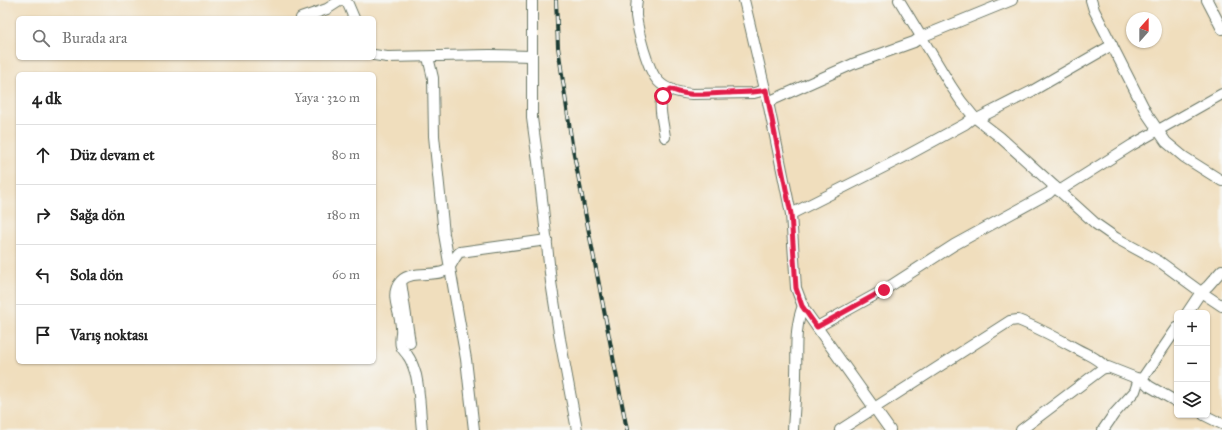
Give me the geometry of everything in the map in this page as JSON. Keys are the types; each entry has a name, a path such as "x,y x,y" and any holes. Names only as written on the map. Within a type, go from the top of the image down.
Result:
{"street":[{"path":"307,16 327,9 341,0 345,0 353,16"},
{"path":"532,0 532,118 560,339 577,430"},
{"path":"636,0 636,15 644,50 651,71 658,80 671,89 682,93 754,93 766,90"},
{"path":"744,0 766,90 791,214 796,288 802,306 890,430"},
{"path":"899,0 954,91 976,118 1096,224 1116,238 1160,262 1200,292 1222,306"},
{"path":"768,102 853,64 914,42 921,37 1012,0"},
{"path":"1091,0 1147,114 1166,142 1184,157 1222,181"},
{"path":"1207,0 1222,29"},
{"path":"791,214 906,156 976,118 1032,91 1112,45"},
{"path":"376,54 387,57 490,55 531,56"},
{"path":"428,57 433,78 434,136 444,234 466,359 474,430"},
{"path":"665,137 660,111 660,102 671,89"},
{"path":"817,327 863,303 904,278 954,244 1057,189 1222,94"},
{"path":"422,430 416,376 409,356 401,348 400,342 401,327 395,292 401,282 408,277 440,272 450,267 455,257 460,252 547,240"},
{"path":"1189,310 1200,292 1208,286 1222,270"},
{"path":"401,282 410,343"},
{"path":"793,430 796,373 796,328 798,316 802,306"},
{"path":"840,430 971,345 1013,320 1023,322 1056,336 1079,350 1095,357 1101,361 1106,368"},
{"path":"1103,430 1114,414 1135,391 1140,379 1174,332"},
{"path":"1022,430 1096,372 1108,367 1140,379 1174,400"},
{"path":"1210,418 1222,424"}],"railway":[{"path":"556,0 558,47 572,144 627,430"}],"route":[{"path":"663,96 671,89 682,93 698,94 727,92 754,93 766,90 791,214 795,280 802,306 817,327 863,303 884,290"}]}
